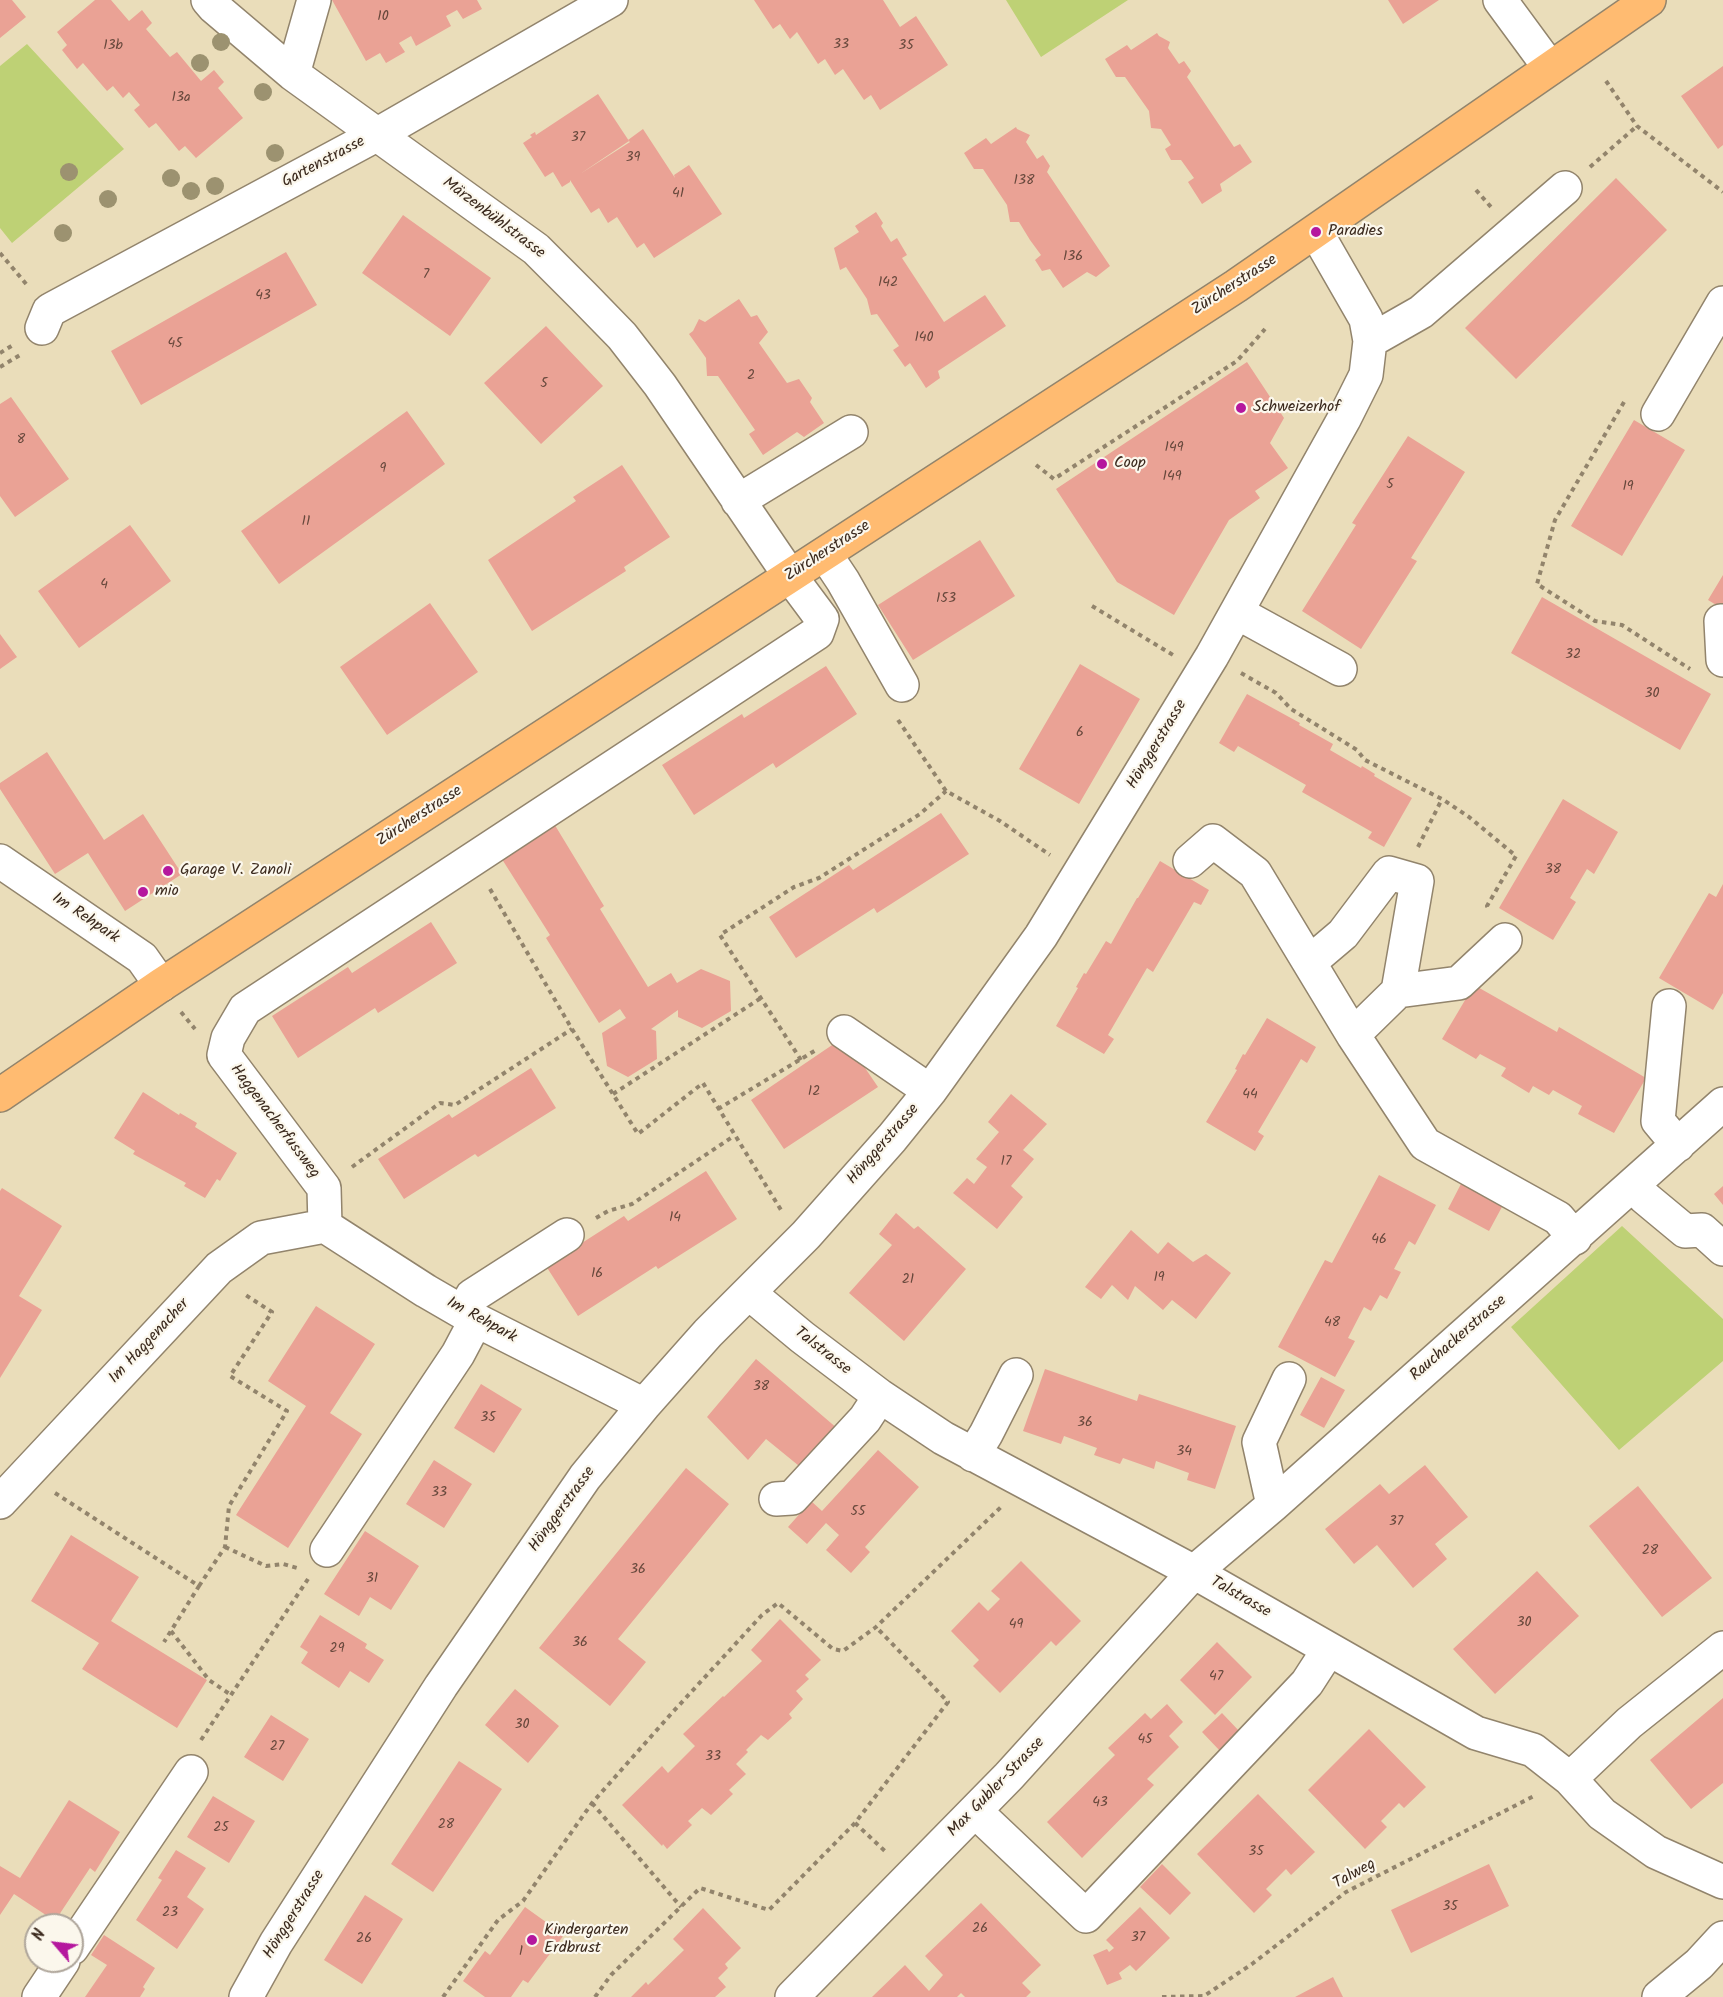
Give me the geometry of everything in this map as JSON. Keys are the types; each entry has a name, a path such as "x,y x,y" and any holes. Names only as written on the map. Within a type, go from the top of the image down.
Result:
{"main road":[{"name":"Zürcherstrasse","path":"0,1095 161,985 1316,232 1649,0"}],"street":[{"name":"Märzenbühlstrasse","path":"208,0 213,7 293,74 536,249 584,297 622,336 653,377 822,619 817,633 473,860"},
{"path":"293,74 314,0"},
{"name":"Gartenstrasse","path":"45,320 378,134 611,0"},
{"path":"1500,0 1550,68"},
{"path":"1370,341 1421,312 1565,188"},
{"name":"Hönggerstrasse","path":"246,1997 276,1943 441,1686 585,1477 644,1405 708,1334 806,1235 892,1138 930,1091 1041,936 1238,613 1366,375 1370,341 1366,319 1316,232"},
{"path":"1662,407 1723,303"},
{"path":"738,501 850,432"},
{"path":"825,554 843,581 898,699"},
{"path":"1238,613 1340,669"},
{"path":"1709,666 1721,621"},
{"path":"1190,861 1213,841 1255,873 1353,1035 1425,1144 1558,1218 1575,1238"},
{"name":"Haggenacherfussweg","path":"325,1226 324,1188 224,1055 228,1038 245,1009 473,860"},
{"name":"Im Rehpark","path":"0,861 142,958 161,985"},
{"path":"1310,962 1343,934 1389,873 1417,882 1398,991 1353,1035"},
{"path":"1398,991 1459,983 1505,940"},
{"path":"1669,1006 1658,1121 1678,1145"},
{"path":"844,1032 930,1091"},
{"name":"Rauchackerstrasse","path":"1194,1572 1575,1238 1723,1104"},
{"path":"1634,1185 1644,1197 1685,1231 1702,1230 1723,1250"},
{"name":"Im Rehpark","path":"325,1226 426,1291 470,1316 644,1405"},
{"name":"Im Haggenacher","path":"0,1502 213,1274 261,1238 325,1226"},
{"path":"320,1561 458,1354 470,1316 472,1296 567,1235"},
{"name":"Talstrasse","path":"749,1293 802,1337 880,1396 944,1438 1194,1572 1476,1732 1533,1750 1569,1779 1602,1814 1656,1852 1723,1882"},
{"path":"973,1455 1016,1375"},
{"path":"1273,1505 1259,1442 1289,1379"},
{"path":"776,1499 792,1498 865,1419 880,1396"},
{"name":"Max Gubler-Strasse","path":"792,1997 1009,1776 1194,1572"},
{"path":"1569,1779 1629,1723 1723,1648"},
{"path":"975,1811 1086,1916 1307,1683 1329,1649"},
{"path":"84,1930 191,1772"},
{"path":"1659,1997 1699,1964 1723,1938"},
{"path":"39,1997 55,1973"}],"path":[{"path":"1606,81 1637,126 1723,192"},
{"path":"1565,188 1637,126"},
{"path":"0,253 45,320"},
{"path":"1036,465 1054,479 1237,361 1266,329"},
{"path":"1662,407 1623,402 1555,520 1537,584 1594,621 1622,626 1709,666"},
{"path":"1092,606 1207,664 1276,693 1291,709 1357,750 1365,760 1442,799 1469,817 1516,856 1487,906 1505,940"},
{"path":"898,699 946,791 1000,821 1048,852 1056,865 1076,879"},
{"path":"801,1060 720,935 794,887 819,878 920,814 946,791"},
{"path":"1402,877 1442,799"},
{"path":"473,860 572,1029 638,1134 703,1083 786,1218 806,1235"},
{"path":"613,1094 761,998"},
{"path":"324,1188 440,1103 455,1105 572,1029"},
{"path":"718,1109 844,1032"},
{"path":"567,1235 608,1211 632,1204 734,1136"},
{"path":"164,1642 225,1546 229,1506 287,1411 230,1376 272,1312 213,1274"},
{"path":"31,1469 50,1489 199,1586"},
{"path":"442,1997 498,1920 523,1901 592,1803 762,1615 778,1603 833,1649 843,1651 876,1627 1006,1503 1020,1480"},
{"path":"225,1546 266,1566 320,1561"},
{"path":"191,1772 193,1753 320,1561"},
{"path":"595,1997 611,1975 700,1888 769,1910 855,1823 948,1702 876,1627"},
{"path":"171,1631 209,1680 231,1695"},
{"name":"Talweg","path":"1162,1997 1203,1996 1252,1964 1346,1892 1569,1779"},
{"path":"592,1803 681,1907"}],"green space":[{"path":"1006,0 1128,0 1041,57"},
{"path":"27,44 124,149 12,243 0,228 0,66"},
{"path":"1622,1226 1723,1319 1723,1361 1619,1450 1511,1327"}],"building":[{"path":"0,0 12,0 26,17 0,38"},
{"path":"95,0 111,0 129,21 142,10 152,23 146,29 170,57 177,52 201,81 214,70 224,82 218,88 243,118 196,158 185,146 179,151 156,123 149,128 134,110 140,105 129,92 123,98 113,86 107,91 83,63 77,69 62,50 67,45 57,32"},
{"path":"332,0 477,0 482,9 463,19 457,10 446,16 451,26 416,46 411,36 399,43 405,52 386,63 380,53 366,61"},
{"path":"754,0 883,0 900,27 916,16 948,65 880,110 871,95 864,100 843,69 835,75 825,59 818,64 797,32 790,39 780,24 773,29"},
{"path":"1388,0 1439,0 1403,24"},
{"path":"1157,33 1170,42 1168,48 1179,64 1184,61 1191,71 1187,77 1234,147 1240,144 1252,162 1220,184 1222,191 1202,204 1188,182 1194,178 1181,160 1171,160 1165,149 1171,145 1161,129 1151,128 1149,111 1125,77 1116,77 1105,59 1127,45 1131,50"},
{"path":"1723,66 1723,145 1718,149 1681,96"},
{"path":"598,94 628,140 643,129 675,178 674,175 689,165 722,214 654,258 644,243 637,248 617,217 608,223 599,208 591,213 570,180 562,187 553,172 545,177 523,143 532,137 530,135 535,132 536,135","holes":["629,141 630,142 580,174"]},
{"path":"1016,127 1030,135 1026,142 1037,159 1043,155 1050,166 1047,172 1110,266 1096,277 1087,272 1063,288 1050,269 1042,271 1035,260 1041,255 1019,222 1010,222 1007,205 983,169 974,169 964,153 986,138 991,144"},
{"path":"1616,178 1667,230 1516,379 1465,328"},
{"path":"876,212 891,242 897,238 907,255 902,258 944,322 985,295 1006,326 938,371 940,378 926,388 910,363 905,367 893,350 899,346 877,314 871,315 867,299 846,267 840,270 834,248 859,232 855,226"},
{"path":"403,215 491,278 450,336 362,273"},
{"path":"286,252 317,305 141,405 111,351"},
{"path":"739,299 751,317 757,315 768,332 759,343 787,383 799,379 812,398 810,402 824,423 804,437 797,432 763,455 749,434 755,430 718,376 707,376 706,358 689,334 699,319 705,322"},
{"path":"546,326 603,386 541,444 484,383"},
{"path":"1247,362 1284,418 1270,443 1288,468 1255,491 1260,498 1229,520 1174,615 1117,582 1056,489"},
{"path":"11,397 69,479 15,517 0,496 0,404"},
{"path":"407,411 445,464 279,584 241,531"},
{"path":"1634,420 1685,450 1622,556 1571,526"},
{"path":"1408,436 1465,472 1411,558 1417,561 1361,649 1302,611 1356,525 1352,523"},
{"path":"622,465 670,537 624,567 626,571 532,631 488,560 576,501 573,497"},
{"path":"130,525 171,581 79,648 38,591"},
{"path":"980,540 1015,596 913,660 878,605"},
{"path":"1723,575 1723,609 1708,600"},
{"path":"1542,597 1711,694 1680,750 1511,653"},
{"path":"430,603 478,672 387,735 340,667"},
{"path":"0,634 17,657 0,669"},
{"path":"1080,664 1140,699 1079,804 1019,769"},
{"path":"826,666 857,714 776,768 773,763 694,815 662,765 742,714 744,718"},
{"path":"1247,694 1300,723 1299,725 1333,744 1330,750 1361,768 1362,766 1375,774 1374,776 1412,798 1384,847 1368,838 1372,832 1302,792 1306,785 1238,746 1234,752 1219,743"},
{"path":"47,752 104,840 143,814 182,874 125,911 88,853 55,874 0,789 0,783"},
{"path":"1563,799 1618,832 1594,874 1587,869 1570,898 1576,902 1553,940 1499,908"},
{"path":"941,813 969,854 877,913 874,908 796,958 769,917 849,865 853,870"},
{"path":"553,822 604,906 600,909 648,987 671,973 677,983 701,969 730,981 731,1011 702,1028 678,1017 678,1010 651,1029 656,1031 657,1059 628,1077 607,1066 602,1033 626,1018 620,1009 599,1023 546,938 550,935 500,856"},
{"path":"1160,861 1209,890 1201,905 1194,902 1153,972 1147,968 1108,1035 1114,1039 1104,1054 1056,1026 1084,973 1086,974 1106,941 1111,944"},
{"path":"1723,884 1723,993 1713,1010 1659,978 1709,893 1716,897"},
{"path":"431,922 457,963 378,1013 375,1008 298,1058 272,1016 348,967 352,973"},
{"path":"1474,985 1557,1032 1559,1027 1646,1078 1614,1133 1578,1114 1582,1106 1553,1090 1549,1095 1533,1086 1529,1093 1501,1076 1506,1068 1480,1054 1476,1059 1442,1039"},
{"path":"1267,1018 1316,1047 1307,1063 1301,1059 1258,1132 1264,1136 1255,1151 1206,1122 1237,1070 1235,1069 1243,1054 1245,1055"},
{"path":"844,1037 878,1087 784,1149 751,1100"},
{"path":"531,1068 556,1108 478,1157 475,1154 404,1199 378,1159 449,1114 452,1118"},
{"path":"143,1092 179,1115 180,1113 197,1123 195,1127 237,1153 220,1181 217,1179 205,1198 184,1186 186,1183 133,1154 135,1151 114,1138"},
{"path":"1011,1094 1047,1124 1023,1150 1034,1159 1011,1186 1023,1197 997,1229 953,1193 967,1178 974,1184 987,1167 976,1159 999,1132 988,1122"},
{"path":"706,1171 737,1219 658,1269 656,1266 578,1316 546,1266 624,1216 628,1221"},
{"path":"1379,1175 1436,1205 1415,1245 1409,1241 1394,1269 1401,1272 1387,1299 1380,1295 1371,1311 1364,1307 1348,1338 1355,1341 1335,1377 1278,1347 1325,1260 1332,1263"},
{"path":"1462,1182 1503,1205 1489,1231 1448,1209"},
{"path":"1723,1186 1723,1205 1714,1194"},
{"path":"2,1188 62,1226 19,1296 42,1310 0,1378 0,1191"},
{"path":"896,1213 914,1229 918,1226 966,1269 904,1341 849,1293 892,1245 879,1234"},
{"path":"1131,1230 1158,1254 1168,1242 1193,1262 1206,1254 1231,1273 1196,1319 1172,1300 1163,1310 1135,1286 1128,1300 1112,1285 1101,1299 1085,1287"},
{"path":"316,1306 375,1344 330,1413 362,1434 288,1548 236,1515 306,1406 268,1381"},
{"path":"756,1359 838,1429 804,1470 766,1439 748,1460 707,1417"},
{"path":"1045,1369 1137,1401 1139,1394 1236,1426 1215,1489 1187,1480 1189,1473 1156,1461 1154,1469 1123,1458 1120,1464 1094,1455 1097,1448 1064,1436 1061,1444 1023,1431"},
{"path":"1321,1377 1345,1390 1324,1428 1300,1415"},
{"path":"481,1384 522,1409 494,1453 454,1428"},
{"path":"878,1450 919,1487 865,1547 870,1552 851,1573 826,1550 839,1535 826,1523 807,1544 788,1527 811,1501 822,1511"},
{"path":"434,1460 472,1484 444,1528 406,1504"},
{"path":"1425,1465 1468,1517 1435,1544 1447,1559 1413,1588 1377,1545 1354,1564 1325,1529 1380,1484 1389,1494"},
{"path":"686,1468 729,1504 618,1639 646,1662 610,1706 539,1648"},
{"path":"1638,1486 1712,1578 1662,1617 1589,1526"},
{"path":"365,1531 419,1566 391,1610 370,1597 359,1616 324,1594"},
{"path":"71,1535 139,1577 111,1621 207,1680 177,1728 82,1669 99,1643 31,1601"},
{"path":"1021,1561 1081,1621 1056,1646 1051,1641 1000,1693 973,1666 979,1660 951,1631 979,1602 988,1611 1000,1599 991,1591"},
{"path":"1537,1571 1579,1616 1495,1694 1453,1649"},
{"path":"320,1615 367,1644 365,1648 384,1660 369,1683 350,1671 339,1688 301,1663 308,1652 300,1647"},
{"path":"780,1619 821,1660 805,1675 809,1679 796,1691 803,1699 789,1714 792,1718 768,1740 761,1735 746,1750 748,1752 736,1764 746,1774 729,1790 733,1794 711,1815 702,1808 688,1821 692,1825 667,1849 622,1805 662,1766 668,1773 695,1746 683,1734 762,1661 751,1650"},
{"path":"1217,1642 1252,1677 1215,1715 1180,1680"},
{"path":"515,1689 559,1726 528,1763 485,1725"},
{"path":"1723,1698 1723,1783 1691,1809 1650,1760"},
{"path":"1167,1704 1183,1722 1169,1736 1179,1747 1147,1779 1154,1785 1082,1858 1047,1822 1115,1755 1108,1748 1145,1713 1151,1719"},
{"path":"1222,1713 1240,1732 1220,1751 1202,1732"},
{"path":"271,1715 309,1739 283,1781 244,1757"},
{"path":"1369,1729 1426,1787 1404,1808 1399,1803 1381,1821 1387,1827 1365,1849 1308,1790"},
{"path":"459,1761 502,1789 433,1892 391,1864"},
{"path":"1258,1794 1315,1852 1291,1875 1286,1869 1266,1889 1272,1895 1254,1913 1197,1854"},
{"path":"213,1796 255,1821 229,1863 187,1837"},
{"path":"69,1800 120,1832 95,1872 90,1868 60,1913 43,1913 14,1894 0,1915 0,1866 20,1878"},
{"path":"176,1850 206,1868 187,1897 204,1909 177,1949 136,1920 162,1880 158,1878"},
{"path":"1162,1864 1191,1893 1170,1915 1140,1887"},
{"path":"1489,1864 1509,1906 1411,1953 1391,1910"},
{"path":"365,1895 403,1919 362,1984 324,1960"},
{"path":"981,1903 1041,1965 1022,1983 1031,1992 1026,1997 965,1997 961,1993 957,1997 872,1997 905,1965 929,1991 943,1975 925,1956"},
{"path":"525,1907 564,1935 528,1983 523,1980 511,1997 485,1997 463,1981 485,1951 490,1955"},
{"path":"1140,1907 1170,1938 1136,1971 1130,1965 1119,1973 1122,1979 1107,1985 1093,1955 1107,1949 1109,1952 1114,1948 1106,1940"},
{"path":"703,1908 741,1948 725,1964 728,1968 718,1978 726,1987 715,1997 631,1997 646,1982 648,1985 684,1950 673,1939"},
{"path":"104,1935 155,1968 143,1987 145,1989 140,1997 85,1997 107,1965 91,1955"},
{"path":"1333,1977 1343,1997 1295,1997"}],"place":[{"name":"Paradies","path":"1316,232"},
{"name":"Schweizerhof","path":"1241,408"},
{"name":"Coop","path":"1102,464"},
{"name":"Garage V. Zanoli","path":"168,871"},
{"name":"mio","path":"143,892"},
{"name":"Kindergarten Erdbrust","path":"532,1940"}]}
